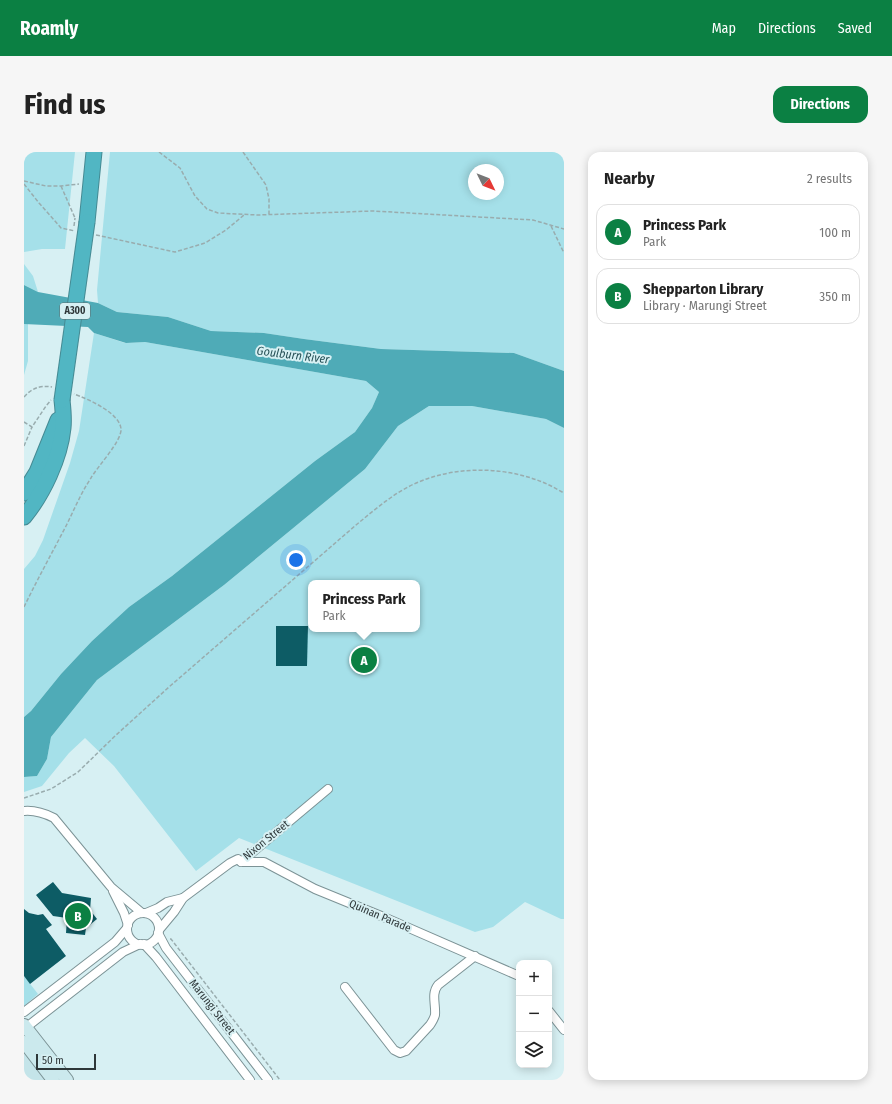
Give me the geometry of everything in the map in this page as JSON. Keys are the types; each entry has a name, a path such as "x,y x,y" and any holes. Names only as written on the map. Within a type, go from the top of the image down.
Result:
{"highway":[{"name":"A300","path":"24,493 37,472 58,418 82,226 91,182 94,152"},
{"name":"A300","path":"24,517 35,503 54,464 63,428 60,395"}],"street":[{"name":"Nixon Street","path":"158,932 184,898 230,863 238,859 241,862 328,789"},
{"path":"24,811 40,812 54,818 111,887 144,913 154,917 157,921 158,932 152,941 123,952 25,1027 67,1080"},
{"name":"Quinan Parade","path":"241,862 264,862 315,889 516,975"},
{"path":"111,887 124,913 129,936 136,943 142,944"},
{"name":"Nixon Street","path":"144,913 158,908 167,902 184,898"},
{"path":"24,1012 115,942 128,926 133,917 137,914 144,913"},
{"name":"Marungi Street","path":"158,932 166,948 268,1080"},
{"name":"Marungi Street","path":"142,944 156,957 250,1080"},
{"path":"345,987 394,1050 400,1053 406,1051 434,1020 434,996 435,989 438,985 475,956"},
{"path":"82,968 90,977"},
{"path":"33,1005 41,1015"},
{"path":"552,1015 564,1030"},
{"path":"224,1046 235,1038"},
{"path":"24,1042 53,1080"}],"path":[{"path":"159,152 180,168 195,196 207,209 218,213 269,215 373,211 533,220 564,229"},
{"path":"243,152 266,185 269,199 269,215"},
{"path":"24,181 46,186 61,186 91,182"},
{"path":"24,184 61,228 82,226 175,252 205,243 226,230 244,215"},
{"path":"61,186 82,226"},
{"path":"551,225 564,253"},
{"path":"24,397 38,387 50,387 60,395 86,399 112,414 118,421 121,430 119,438 90,478 24,607"},
{"path":"24,446 32,426 46,406 60,395"},
{"path":"24,422 32,426"},
{"path":"24,798 51,789 78,772 169,688 356,525 381,505 406,488 430,478 446,474 492,471 508,473 536,480 564,493"},
{"path":"170,939 280,1080"}],"shaded area":[{"path":"24,152 75,152 65,249 42,249 24,252"},
{"path":"110,152 564,152 564,371 514,353 381,349 264,333 211,331 168,317 117,312 98,303 97,290"},
{"path":"24,264 33,276 38,292 24,285"},
{"path":"24,324 28,324 28,361 24,375"},
{"path":"94,333 125,343 145,342 366,381 379,392 372,408 355,432 315,461 172,576 129,607 92,641 61,674 31,711 24,717 24,569 35,556 43,540 70,463 79,431"},
{"path":"429,406 472,406 546,419 564,428 564,919 525,902 493,927 475,932 239,838 196,871 114,766 85,738 69,753 42,786 24,792 24,777 37,776 47,759 51,737 97,680 224,585 365,469 398,426"},
{"path":"24,976 38,994 24,1006"},
{"path":"24,1052 46,1080 24,1080"}],"water":[{"name":"Goulburn River","path":"24,285 38,292 98,303 117,312 168,317 211,331 264,333 381,349 514,353 564,371 564,428 546,419 472,406 429,406 398,426 365,469 224,585 97,680 51,737 47,759 37,776 24,777 24,717 31,711 61,674 92,641 129,607 172,576 315,461 355,432 372,408 379,392 366,381 145,342 126,343 94,333 88,327 24,324"}],"building":[{"path":"276,626 308,626 307,666 276,666"},
{"path":"53,882 62,893 91,898 90,910 97,919 86,928 85,935 66,933 67,918 53,916 36,895"},
{"path":"24,909 29,913 38,915 43,914 52,925 46,929 66,956 30,984 24,976"}],"place":[{"name":"Princess Park","path":"364,660"},
{"name":"Shepparton Library","path":"78,916"}]}
